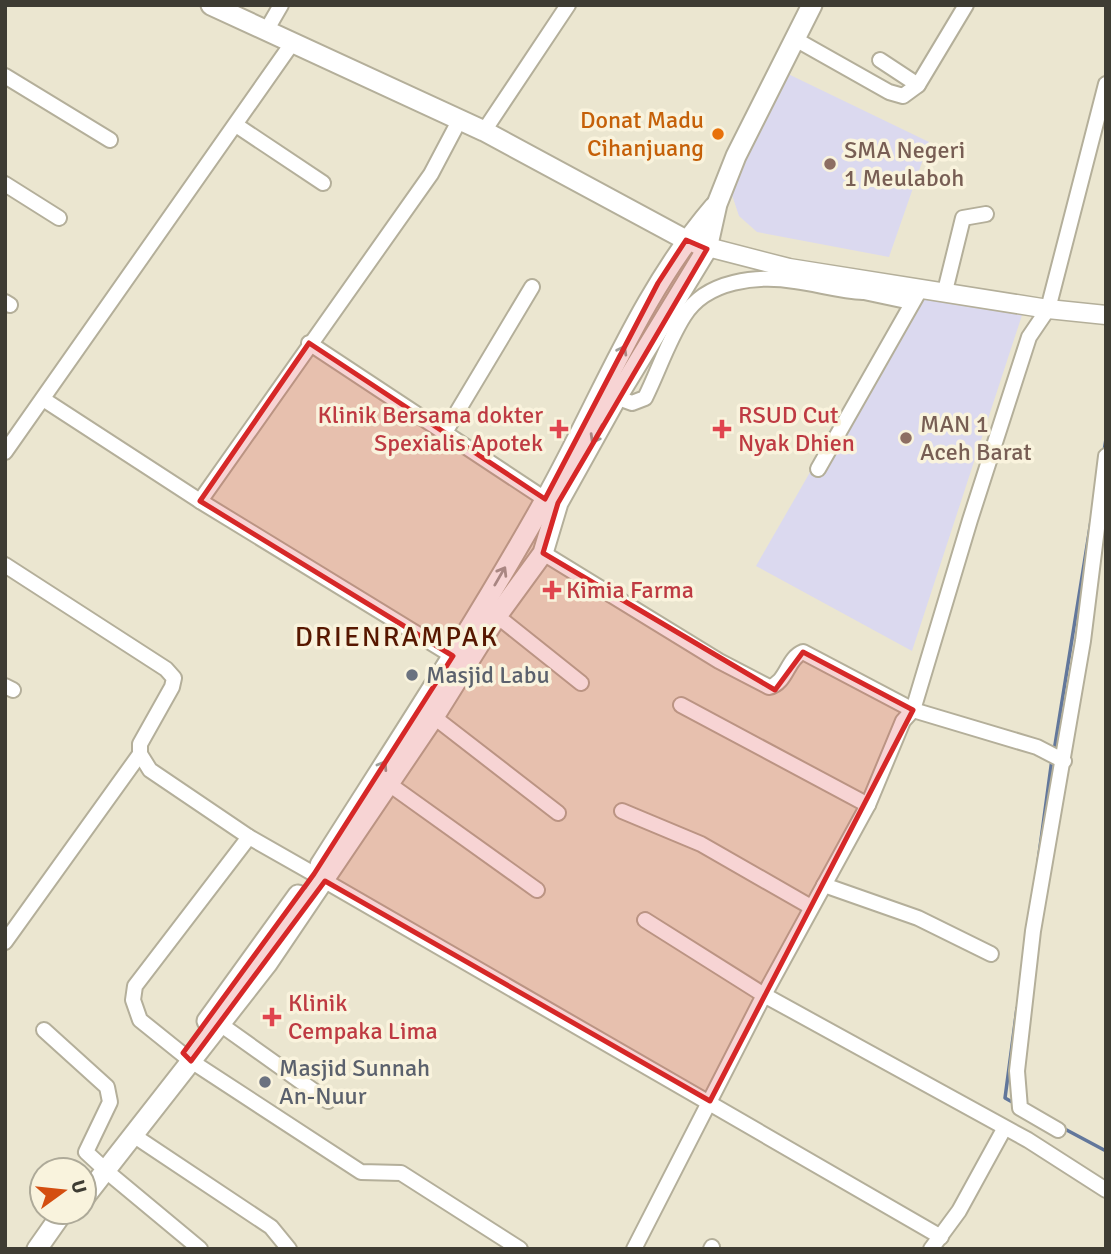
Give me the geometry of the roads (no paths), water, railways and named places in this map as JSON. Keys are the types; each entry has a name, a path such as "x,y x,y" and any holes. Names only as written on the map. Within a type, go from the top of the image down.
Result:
{"highway":[{"path":"211,5 484,131 686,240"},
{"path":"98,1171 133,1135 187,1057 220,1024 319,878 609,395 640,357 706,249 717,204 737,156 812,5"},
{"path":"98,1174 390,784 497,616 543,552 558,503 658,283 686,240 717,204"},
{"path":"37,1249 53,1226"},
{"path":"49,1249 65,1226"}],"main road":[{"path":"686,240 706,249 866,287 916,295 945,291 1048,309 1106,315"}],"street":[{"path":"266,31 281,5"},
{"path":"484,131 568,5"},
{"path":"796,39 889,92 903,96 910,94 918,85 966,5"},
{"path":"5,452 293,42"},
{"path":"880,60 918,85"},
{"path":"5,76 110,140"},
{"path":"634,1249 764,995 868,806 903,721 913,710 1029,337 1048,309 1106,84"},
{"path":"200,501 309,343 431,174 459,121"},
{"path":"236,125 323,183"},
{"path":"5,184 59,218"},
{"path":"945,291 963,218 986,214"},
{"path":"609,395 639,403 645,398 684,315 696,302 730,284 751,278 866,287"},
{"path":"444,434 532,287"},
{"path":"818,469 916,295"},
{"path":"309,343 545,499"},
{"path":"640,357 659,368"},
{"path":"43,398 200,501 453,656"},
{"path":"1058,1130 1020,1108 1017,1071 1033,931 1083,641 1106,458"},
{"path":"543,552 719,661 769,687 779,682 797,654 803,652 913,710 1043,750 1063,761"},
{"path":"5,565 166,668 174,678 172,687 140,744 141,754 150,770 249,837 710,1101 936,1243 959,1212 1004,1129"},
{"path":"497,616 582,683"},
{"path":"681,705 868,806"},
{"path":"434,717 558,813"},
{"path":"5,942 141,754"},
{"path":"390,784 537,890"},
{"path":"622,811 701,844 811,907"},
{"path":"249,837 135,986 133,1000 140,1020 187,1057 361,1172 401,1173 520,1249"},
{"path":"824,885 918,918 991,954"},
{"path":"645,920 764,995 1028,1140 1106,1190"},
{"path":"220,1024 328,1101"},
{"path":"44,1030 107,1087 110,1102 86,1152 200,1249"},
{"path":"133,1135 271,1227 289,1249"}],"waterway":[{"path":"1104,451 1106,439"},
{"path":"1054,751 1091,521"},
{"path":"1038,862 1052,759"},
{"path":"1014,1103 1005,1098 1017,1008"},
{"path":"1061,1127 1106,1151"}],"place":[{"name":"Donat Madu Cihanjuang","path":"718,134"},
{"name":"SMA Negeri 1 Meulaboh","path":"830,164"},
{"name":"Klinik Bersama dokter Spexialis Apotek","path":"559,429"},
{"name":"RSUD Cut Nyak Dhien","path":"722,429"},
{"name":"MAN 1 Aceh Barat","path":"906,438"},
{"name":"Kimia Farma","path":"552,590"},
{"name":"Masjid Labu","path":"412,675"},
{"name":"Klinik Cempaka Lima","path":"272,1017"},
{"name":"Masjid Sunnah An-Nuur","path":"265,1082"}],"district":[{"name":"DRIENRAMPAK","path":"397,637"}]}
